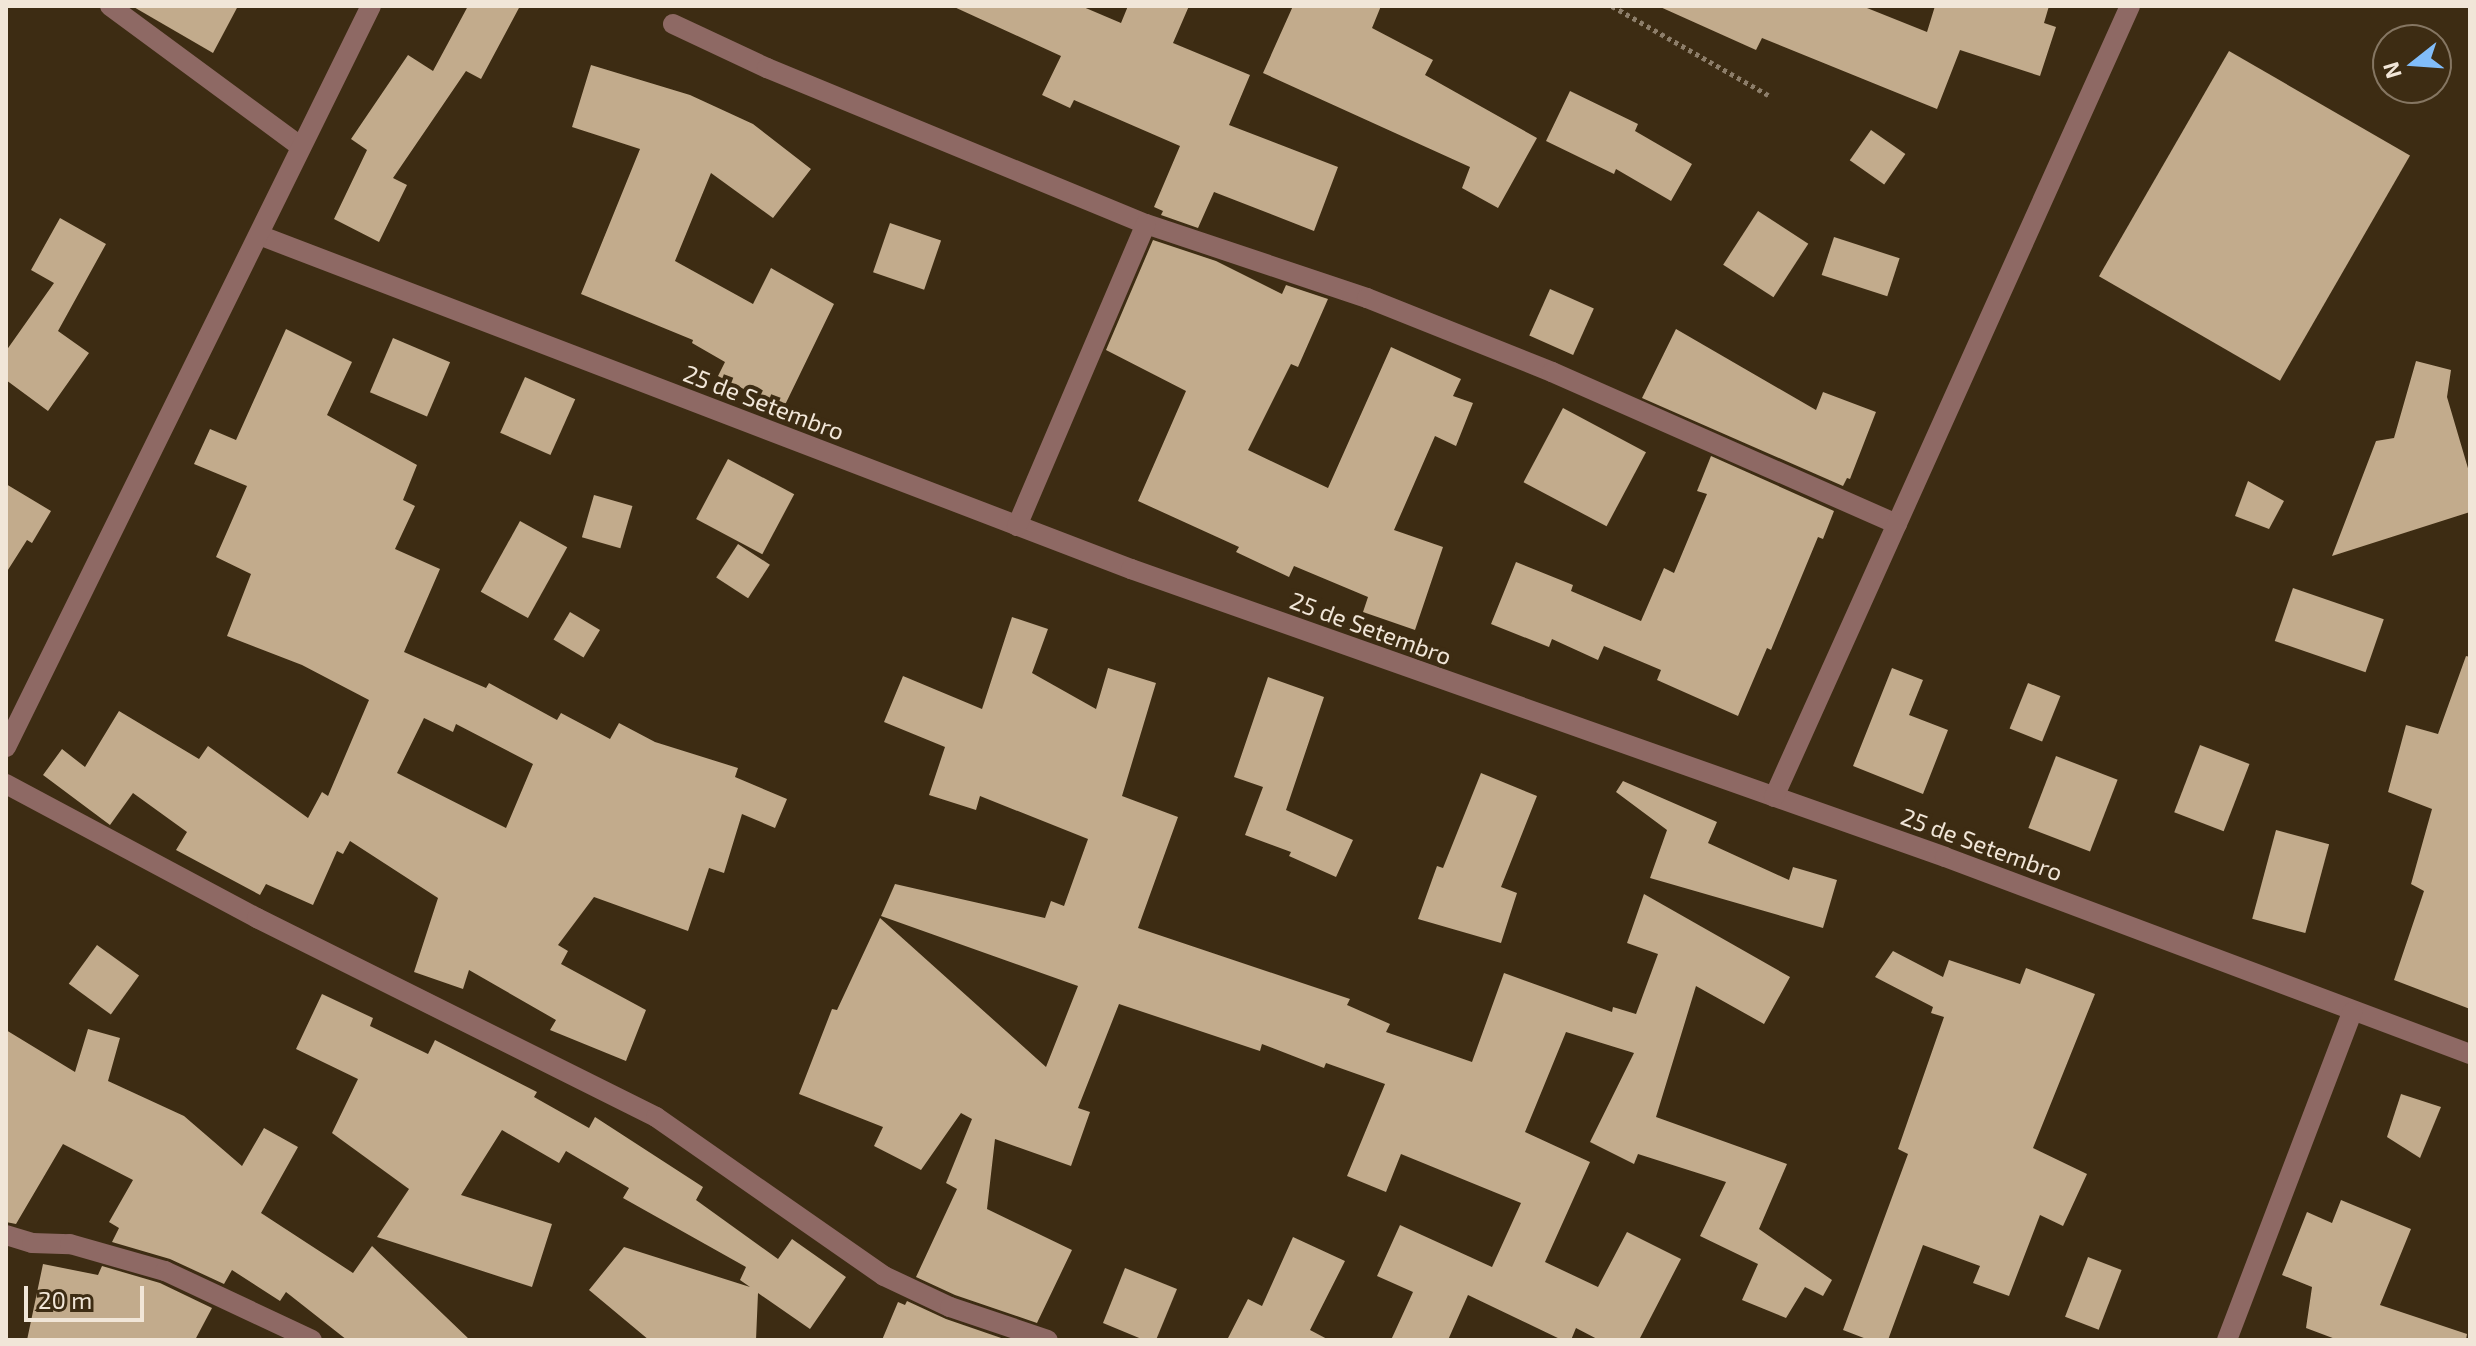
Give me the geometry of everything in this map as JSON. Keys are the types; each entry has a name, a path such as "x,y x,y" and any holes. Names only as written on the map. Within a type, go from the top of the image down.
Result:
{"street":[{"path":"110,6 301,147"},
{"path":"6,747 371,6"},
{"path":"1774,797 2130,6"},
{"path":"673,24 767,68 1146,224 1381,304 1552,372 1897,524"},
{"path":"1017,526 1146,224"},
{"name":"25 de Setembro","path":"259,235 1017,526 1945,857 2470,1054"},
{"path":"6,784 257,918 656,1117 884,1276 950,1307 1048,1340"},
{"path":"2227,1340 2352,1012"},
{"path":"6,1235 32,1243 70,1244 165,1271 312,1340"}],"path":[{"path":"1612,6 1768,95"}],"building":[{"path":"132,6 238,6 213,53"},
{"path":"468,6 520,6 481,79 466,71 393,178 407,185 379,242 334,219 367,150 351,139 408,55 433,71"},
{"path":"952,6 1081,6 1121,23 1128,6 1189,6 1173,43 1250,75 1229,125 1338,167 1314,231 1214,192 1198,228 1161,215 1163,211 1154,207 1180,146 1074,100 1070,108 1042,95 1061,56"},
{"path":"1293,6 1381,6 1372,28 1433,60 1425,75 1537,138 1498,208 1462,188 1470,167 1263,73"},
{"path":"1658,6 1862,6 1927,32 1935,6 2049,6 2044,23 2056,27 2040,76 1960,50 1937,109 1762,38 1756,50"},
{"path":"2229,51 2410,156 2280,381 2099,276"},
{"path":"591,65 690,95 753,124 811,169 773,218 711,173 675,261 753,304 771,268 834,304 783,409 718,376 725,362 692,343 693,340 581,294 640,149 572,127"},
{"path":"1570,91 1638,124 1635,131 1692,164 1671,201 1616,169 1614,174 1546,141"},
{"path":"1871,130 1905,154 1884,184 1850,160"},
{"path":"1758,211 1808,244 1773,297 1723,265"},
{"path":"60,218 106,244 58,331 89,353 48,411 6,380 6,351 54,283 31,270"},
{"path":"890,223 941,241 924,290 873,272"},
{"path":"1834,237 1900,258 1887,296 1822,275"},
{"path":"1153,240 1216,261 1282,294 1286,285 1328,299 1298,367 1291,364 1248,450 1328,488 1391,347 1461,379 1453,396 1473,403 1456,446 1435,436 1394,530 1443,547 1415,630 1363,612 1368,597 1294,566 1289,577 1236,552 1239,547 1138,501 1186,391 1106,350"},
{"path":"1550,289 1594,309 1573,355 1529,336"},
{"path":"286,329 352,362 327,415 417,465 403,500 415,506 395,549 440,569 404,652 486,688 489,683 557,720 561,713 610,739 619,723 655,742 738,768 735,777 787,799 775,828 742,814 724,873 709,868 688,931 594,897 558,945 568,951 561,964 646,1010 626,1061 550,1030 556,1020 469,970 463,989 414,972 438,898 350,841 343,854 337,851 313,905 266,884 260,895 176,850 187,832 133,793 110,825 43,775 62,749 85,767 119,711 199,759 208,746 308,818 322,792 328,796 369,700 302,665 227,636 251,574 216,557 247,486 194,464 210,429 236,440","holes":["424,718 453,732 456,724 533,764 506,828 397,773"]},
{"path":"1676,329 1816,410 1823,392 1876,412 1850,479 1847,478 1843,486 1642,398"},
{"path":"393,338 450,362 427,417 370,392"},
{"path":"2416,361 2451,370 2447,397 2470,475 2470,512 2332,556 2376,441 2394,438"},
{"path":"525,377 575,399 550,455 500,433"},
{"path":"1563,408 1646,452 1607,526 1524,482"},
{"path":"1711,456 1834,511 1823,539 1818,537 1771,650 1767,648 1738,716 1657,680 1661,670 1604,646 1598,660 1552,639 1549,647 1491,624 1516,562 1573,585 1571,591 1641,621 1664,568 1674,573 1707,494 1697,491"},
{"path":"728,459 794,494 762,554 696,519"},
{"path":"2248,481 2284,501 2269,529 2235,516"},
{"path":"6,484 51,511 32,543 27,540 6,573"},
{"path":"594,495 632,506 620,548 582,537"},
{"path":"520,521 567,547 528,618 481,592"},
{"path":"738,544 770,565 748,598 716,578"},
{"path":"2293,588 2384,619 2366,672 2275,641"},
{"path":"570,612 600,630 584,657 554,639"},
{"path":"1012,617 1048,629 1032,673 1096,709 1108,668 1156,683 1122,796 1178,817 1138,928 1350,999 1347,1005 1390,1024 1386,1032 1472,1062 1504,973 1612,1012 1613,1007 1636,1014 1658,954 1627,943 1644,894 1790,977 1764,1024 1696,986 1656,1117 1787,1164 1759,1229 1832,1280 1823,1296 1805,1287 1786,1318 1742,1300 1758,1264 1700,1236 1726,1182 1638,1154 1634,1164 1590,1142 1634,1053 1566,1032 1525,1132 1590,1162 1545,1262 1598,1287 1627,1232 1681,1259 1639,1340 1599,1340 1576,1328 1571,1340 1562,1340 1468,1295 1448,1340 1391,1340 1413,1292 1377,1276 1400,1225 1492,1267 1521,1203 1401,1154 1386,1192 1347,1176 1385,1084 1326,1063 1324,1068 1262,1044 1260,1051 1119,1004 1078,1108 1090,1112 1071,1166 995,1139 987,1209 1072,1250 1037,1323 955,1295 916,1277 957,1189 946,1183 972,1119 961,1113 921,1170 874,1146 883,1127 799,1094 832,1009 837,1010 880,918 1046,1067 1078,986 881,916 895,884 1045,918 1051,901 1064,906 1088,839 980,796 976,810 929,795 945,747 884,722 903,676 982,709"},
{"path":"2466,656 2470,657 2470,1009 2394,980 2424,891 2411,884 2432,809 2388,792 2406,725 2438,734"},
{"path":"1892,668 1923,680 1909,715 1948,730 1923,794 1853,766"},
{"path":"1268,677 1324,697 1286,810 1353,840 1336,877 1289,856 1291,852 1245,835 1263,787 1234,777"},
{"path":"2028,683 2060,696 2042,742 2010,728"},
{"path":"2200,745 2249,764 2224,831 2174,812"},
{"path":"2056,756 2118,780 2090,852 2028,828"},
{"path":"1481,773 1537,796 1501,887 1517,893 1501,943 1418,919 1437,866 1443,868"},
{"path":"1623,781 1717,822 1708,843 1789,880 1793,867 1837,880 1823,928 1650,878 1667,830 1616,792"},
{"path":"2276,830 2329,844 2305,933 2252,919"},
{"path":"97,945 139,976 111,1014 69,984"},
{"path":"1893,951 1943,977 1949,960 2020,984 2026,968 2095,994 2033,1148 2087,1174 2063,1226 2040,1215 2009,1296 1973,1283 1980,1266 1923,1245 1888,1340 1869,1340 1843,1330 1908,1154 1898,1149 1944,1017 1931,1013 1933,1007 1875,977"},
{"path":"322,994 373,1018 370,1026 428,1054 435,1040 537,1092 534,1097 589,1128 595,1117 703,1187 696,1200 778,1259 792,1239 846,1277 810,1329 758,1293 756,1340 649,1340 589,1290 624,1247 750,1287 740,1280 746,1267 623,1198 629,1188 566,1151 559,1163 502,1130 461,1195 552,1224 532,1287 377,1237 409,1189 332,1133 358,1079 296,1049"},
{"path":"88,1029 120,1038 108,1081 184,1116 242,1166 264,1128 298,1147 261,1213 353,1273 372,1246 470,1340 347,1340 286,1292 280,1301 232,1270 224,1284 170,1259 112,1242 119,1228 109,1222 133,1180 63,1144 16,1224 6,1222 6,1030 75,1072"},
{"path":"2401,1094 2441,1107 2420,1158 2387,1137"},
{"path":"2341,1200 2411,1229 2380,1305 2467,1334 2466,1340 2338,1340 2306,1328 2312,1287 2282,1275 2307,1212 2332,1223"},
{"path":"1293,1237 1345,1261 1310,1330 1329,1340 1227,1340 1248,1299 1262,1306"},
{"path":"2088,1257 2122,1270 2099,1330 2065,1317"},
{"path":"43,1264 98,1275 102,1266 160,1283 212,1308 195,1340 27,1340"},
{"path":"1125,1268 1177,1289 1156,1340 1144,1340 1103,1323"},
{"path":"907,1301 946,1319 1007,1340 882,1340 898,1302 905,1305"}]}
